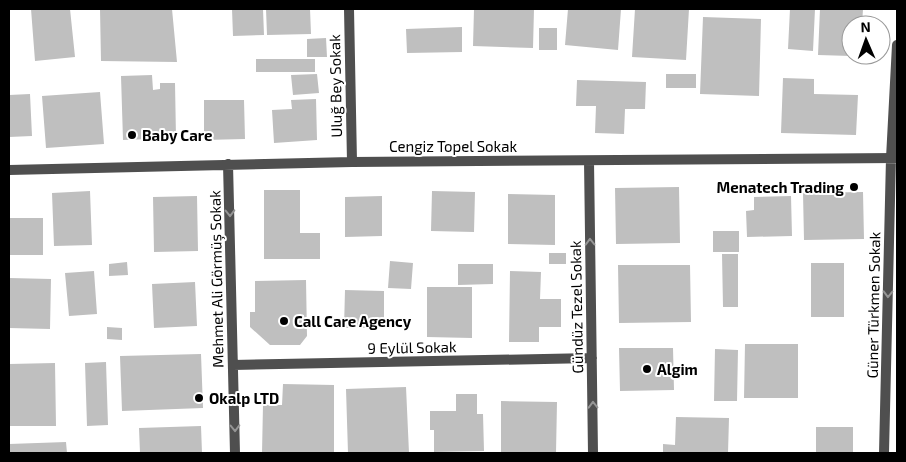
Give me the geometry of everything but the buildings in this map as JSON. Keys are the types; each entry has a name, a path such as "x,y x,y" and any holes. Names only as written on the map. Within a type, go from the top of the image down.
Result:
{"street":[{"name":"Uluğ Bey Sokak","path":"349,9 352,162"},
{"name":"Güner Türkmen Sokak","path":"884,453 897,45"},
{"name":"Cengiz Topel Sokak","path":"9,170 352,162 894,158"},
{"name":"Gündüz Tezel Sokak","path":"589,161 593,453"},
{"name":"Mehmet Ali Görmüş Sokak","path":"228,164 235,453"},
{"name":"9 Eylül Sokak","path":"233,365 592,358"}],"place":[{"name":"Baby Care","path":"132,135"},
{"name":"Menatech Trading","path":"854,187"},
{"name":"Call Care Agency","path":"284,321"},
{"name":"Algim","path":"647,369"},
{"name":"Okalp LTD","path":"199,398"}]}
